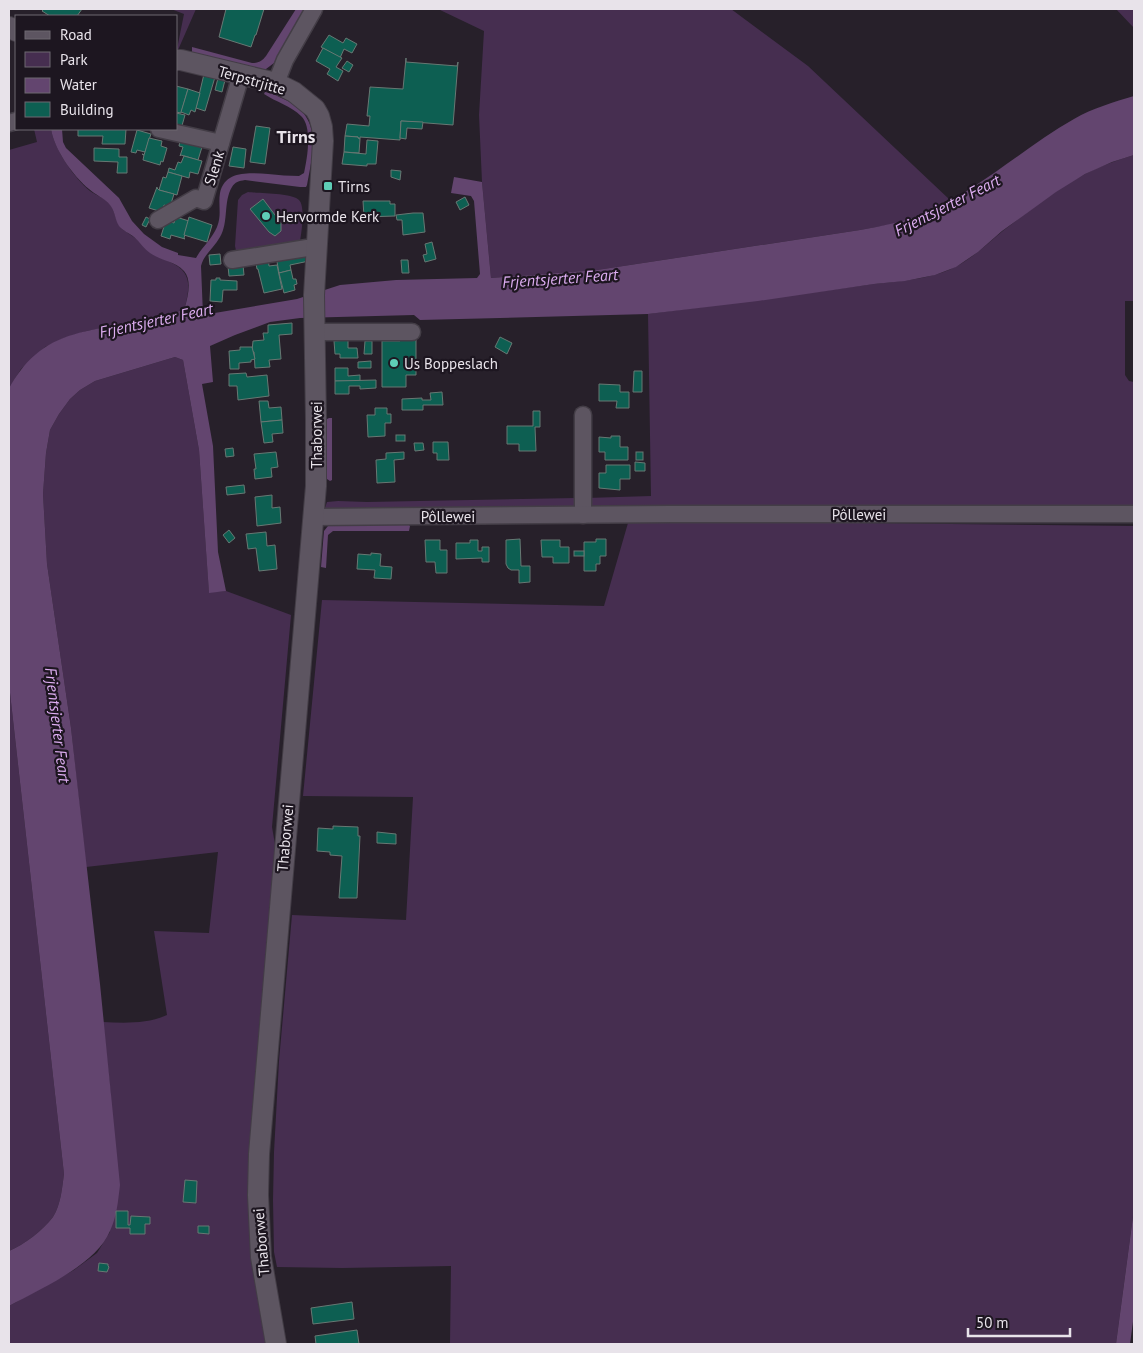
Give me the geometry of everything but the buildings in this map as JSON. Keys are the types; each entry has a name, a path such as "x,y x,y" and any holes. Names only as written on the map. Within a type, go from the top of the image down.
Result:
{"street":[{"path":"276,83 285,60 314,9"},
{"name":"Terpstrjitte","path":"178,60 276,83 294,92 315,109 322,127 323,141 314,295"},
{"name":"Slenk","path":"158,220 196,198 204,201 241,75"},
{"name":"Slenk","path":"163,130 221,143"},
{"path":"232,260 316,248"},
{"name":"Thaborwei","path":"276,1344 261,1257 258,1194 259,1154 316,486 314,295"},
{"path":"314,325 412,332"},
{"path":"583,415 583,515"},
{"name":"Pôllewei","path":"314,517 1134,514"}],"green space":[{"path":"171,9 196,9 178,50 178,44 184,14"},
{"path":"438,9 731,9 808,66 950,200 923,214 894,224 860,230 597,270 491,278 482,182 479,115 484,31"},
{"path":"1116,9 1134,9 1134,28"},
{"path":"34,130 51,130 56,145 78,179 90,191 110,204 122,229 182,270 188,280 188,293 185,307 175,314 87,331 64,338 45,347 21,369 9,388 9,150 37,142"},
{"path":"1134,155 1134,301 1125,301 1125,375 1129,381 1134,382 1134,507 948,505 586,510 586,498 651,496 648,314 932,276 955,267 968,259 1023,215 1064,186 1097,168"},
{"path":"248,192 290,196 299,200 303,215 299,246 237,255 235,246 238,200"},
{"path":"175,357 183,360 199,450 209,592 226,591 291,615 272,827 278,862 262,1082 269,1344 9,1344 9,1306 74,1270 97,1253 110,1232 111,1097 103,1022 127,1023 160,1018 167,1015 154,931 209,933 218,852 86,867 71,728 47,564 43,494 46,453 50,430 59,414 70,399 95,381"},
{"path":"576,498 576,509 325,508 327,502 338,501"},
{"path":"769,522 1134,526 1134,1209 1116,1344 450,1344 451,1266 277,1267 274,1252 274,1152 279,1061 292,915 406,920 413,797 303,796 322,600 604,606 628,523"},
{"path":"9,684 64,1174 62,1190 53,1217 33,1237 9,1251"}],"water":[{"path":"296,9 306,9 274,63 266,69 261,71 192,54 192,47 252,63 258,62 266,56"},
{"name":"Frjentsjerter Feart","path":"265,92 273,94 286,100 298,107 306,116 313,137 307,185 306,187 300,187 245,180 233,185 229,193 223,231 218,241 204,258 201,266 203,315 297,299 340,285 396,280 477,278 480,274 474,201 471,196 451,193 454,177 482,182 491,278 597,270 860,230 900,222 923,214 963,194 1055,130 1081,115 1134,96 1134,155 1085,174 1056,192 956,267 935,275 905,281 758,301 648,314 420,320 414,315 300,318 270,322 210,346 213,382 202,384 213,446 218,552 226,591 209,593 199,450 183,360 175,357 95,381 70,399 50,430 46,453 43,494 47,564 71,728 100,984 120,1185 117,1208 110,1231 93,1255 66,1275 9,1306 9,1251 33,1237 53,1217 62,1190 64,1174 9,684 9,388 27,362 53,343 85,331 175,314 185,307 189,288 188,279 184,271 150,253 134,237 119,226 110,205 83,184 65,162 56,145 51,130 62,130 63,142 66,148 119,198 132,221 144,234 162,247 178,253 178,255 196,258 217,227 220,193 227,180 239,174 299,176 304,173 308,143 305,121 288,107 264,94"},
{"path":"332,418 332,480 330,481 327,479 326,444 327,419"},
{"path":"408,524 410,526 409,531 333,531 328,535 326,568 321,567 324,531 328,526"},
{"path":"1134,1209 1134,1314 1130,1344 1116,1344"}],"place":[{"name":"Tirns","path":"328,186"},
{"name":"Hervormde Kerk","path":"266,216"},
{"name":"Us Boppeslach","path":"394,363"}],"district":[{"name":"Tirns","path":"296,136"}]}
